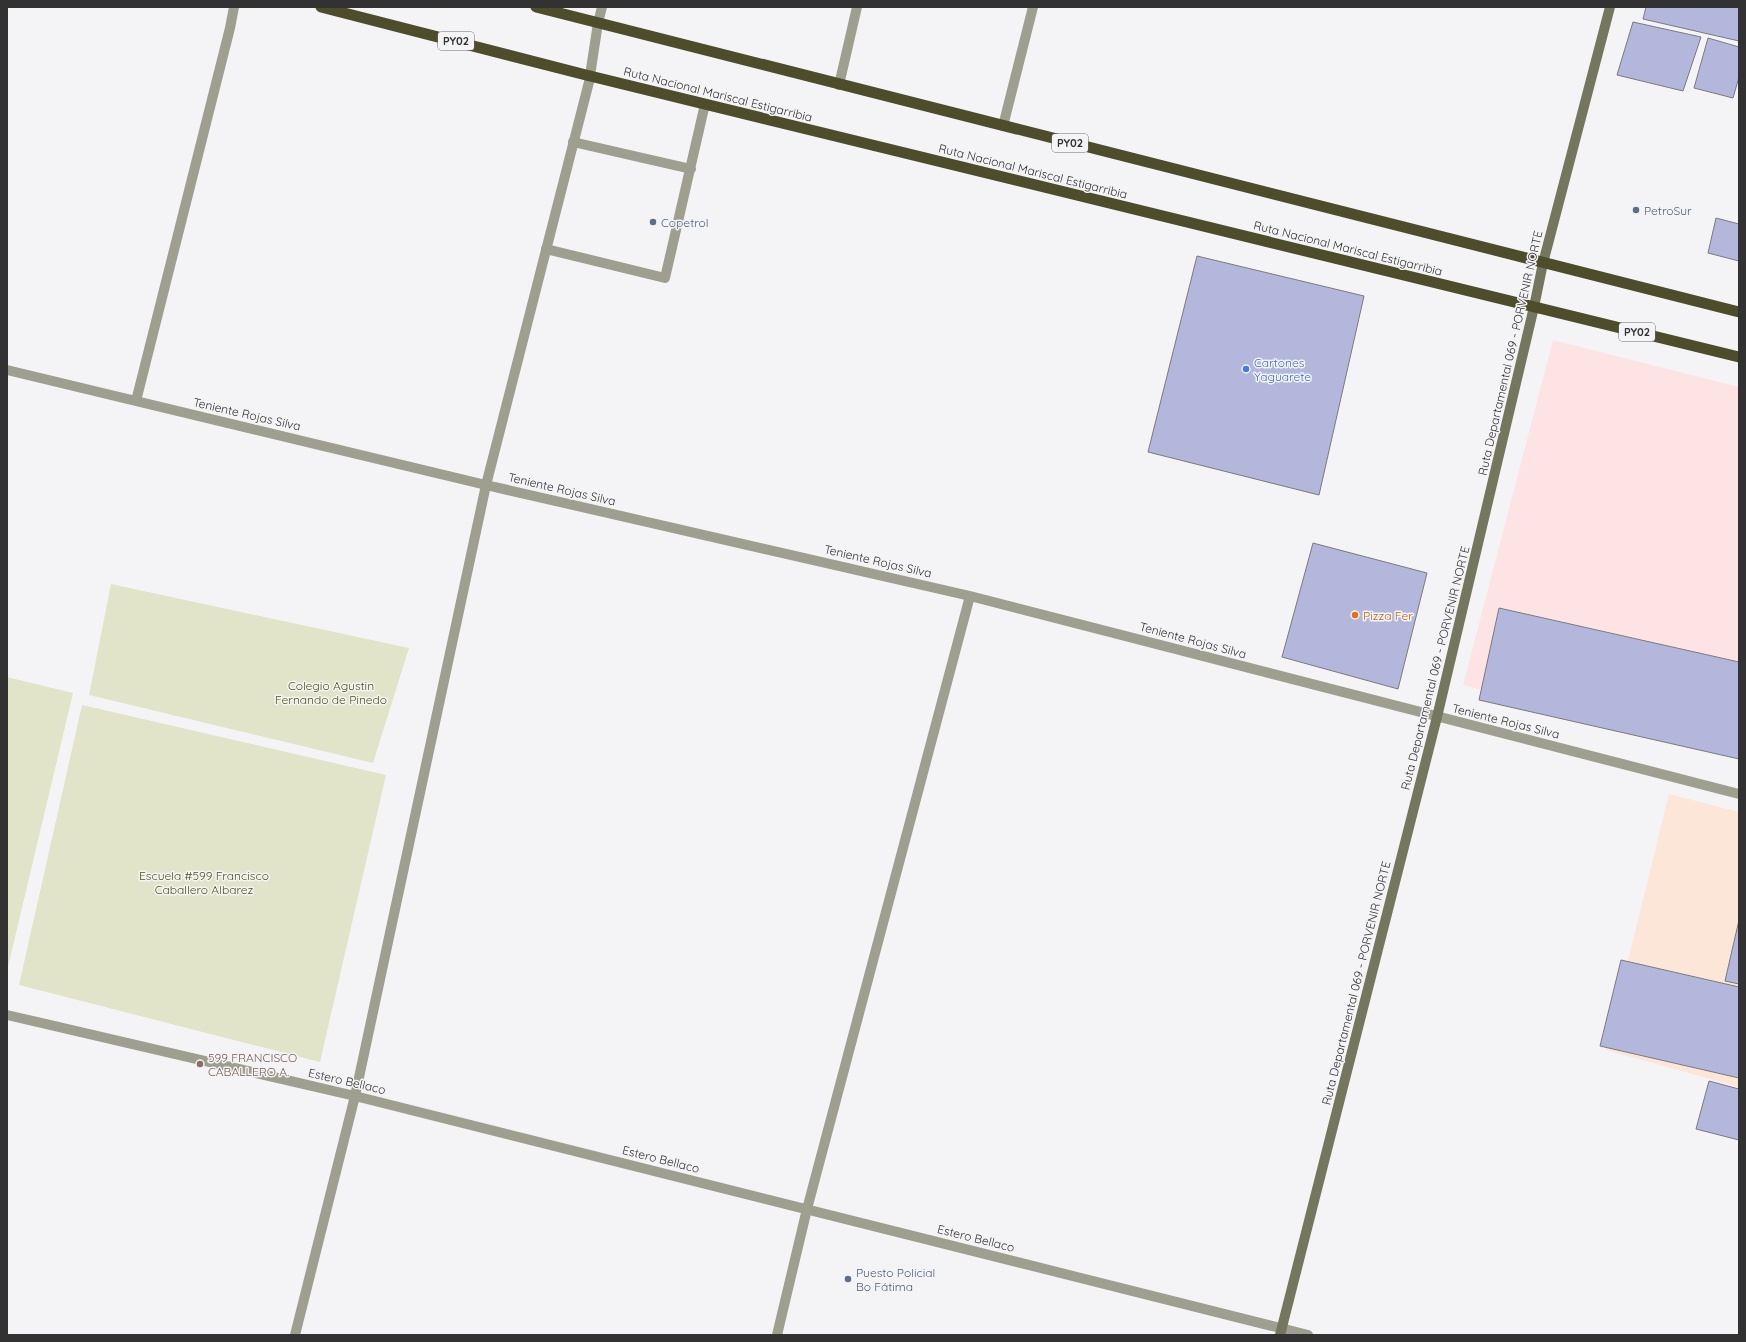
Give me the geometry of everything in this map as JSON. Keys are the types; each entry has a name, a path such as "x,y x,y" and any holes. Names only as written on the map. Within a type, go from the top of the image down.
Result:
{"highway":[{"name":"Ruta Nacional Mariscal Estigarribia","path":"322,7 590,76 1739,357"},
{"name":"PY02","path":"536,7 1739,312"}],"main road":[{"name":"Ruta Departamental 069 - PORVENIR NORTE","path":"1281,1332 1438,717 1543,263 1610,7"}],"street":[{"path":"136,401 234,7"},
{"path":"295,1335 355,1096 486,485 590,76 602,7"},
{"path":"839,84 857,7"},
{"path":"1003,126 1033,7"},
{"path":"546,249 665,278 706,104"},
{"path":"573,142 690,169"},
{"name":"Teniente Rojas Silva","path":"7,370 486,485 970,596 1739,794"},
{"path":"777,1335 807,1209 970,596"},
{"name":"Estero Bellaco","path":"7,1015 355,1096 807,1209 1281,1332 1308,1335"}],"shaded area":[{"path":"1553,340 1739,387 1739,756 1463,685"},
{"path":"1669,794 1739,812 1739,1087 1606,1050"}],"green space":[{"name":"Colegio Agustin Fernando de Pinedo","path":"111,584 409,648 373,763 89,695"},
{"path":"7,677 73,693 7,971"},
{"name":"Escuela #599 Francisco Caballero Albarez","path":"82,705 386,775 320,1062 19,985"}],"building":[{"path":"1646,7 1739,7 1739,41 1643,19"},
{"path":"1633,22 1701,37 1683,91 1617,75"},
{"path":"1708,38 1739,47 1739,77 1733,98 1694,88"},
{"path":"1716,218 1739,224 1739,261 1708,253"},
{"path":"1197,256 1364,296 1319,495 1148,452"},
{"name":"Pizza Fer","path":"1313,543 1427,573 1398,689 1282,657"},
{"path":"1499,608 1739,662 1739,759 1479,700"},
{"path":"1739,920 1739,984 1725,981"},
{"path":"1621,960 1739,987 1739,1078 1600,1046"},
{"path":"1709,1081 1739,1089 1739,1140 1696,1129"}],"place":[{"name":"PetroSur","path":"1636,210"},
{"name":"Copetrol","path":"653,222"},
{"name":"Cartones Yaguarete","path":"1246,369"},
{"name":"Pizza Fer","path":"1355,615"},
{"name":"599 FRANCISCO CABALLERO A.","path":"200,1064"},
{"name":"Puesto Policial Bo Fátima","path":"848,1279"}]}
